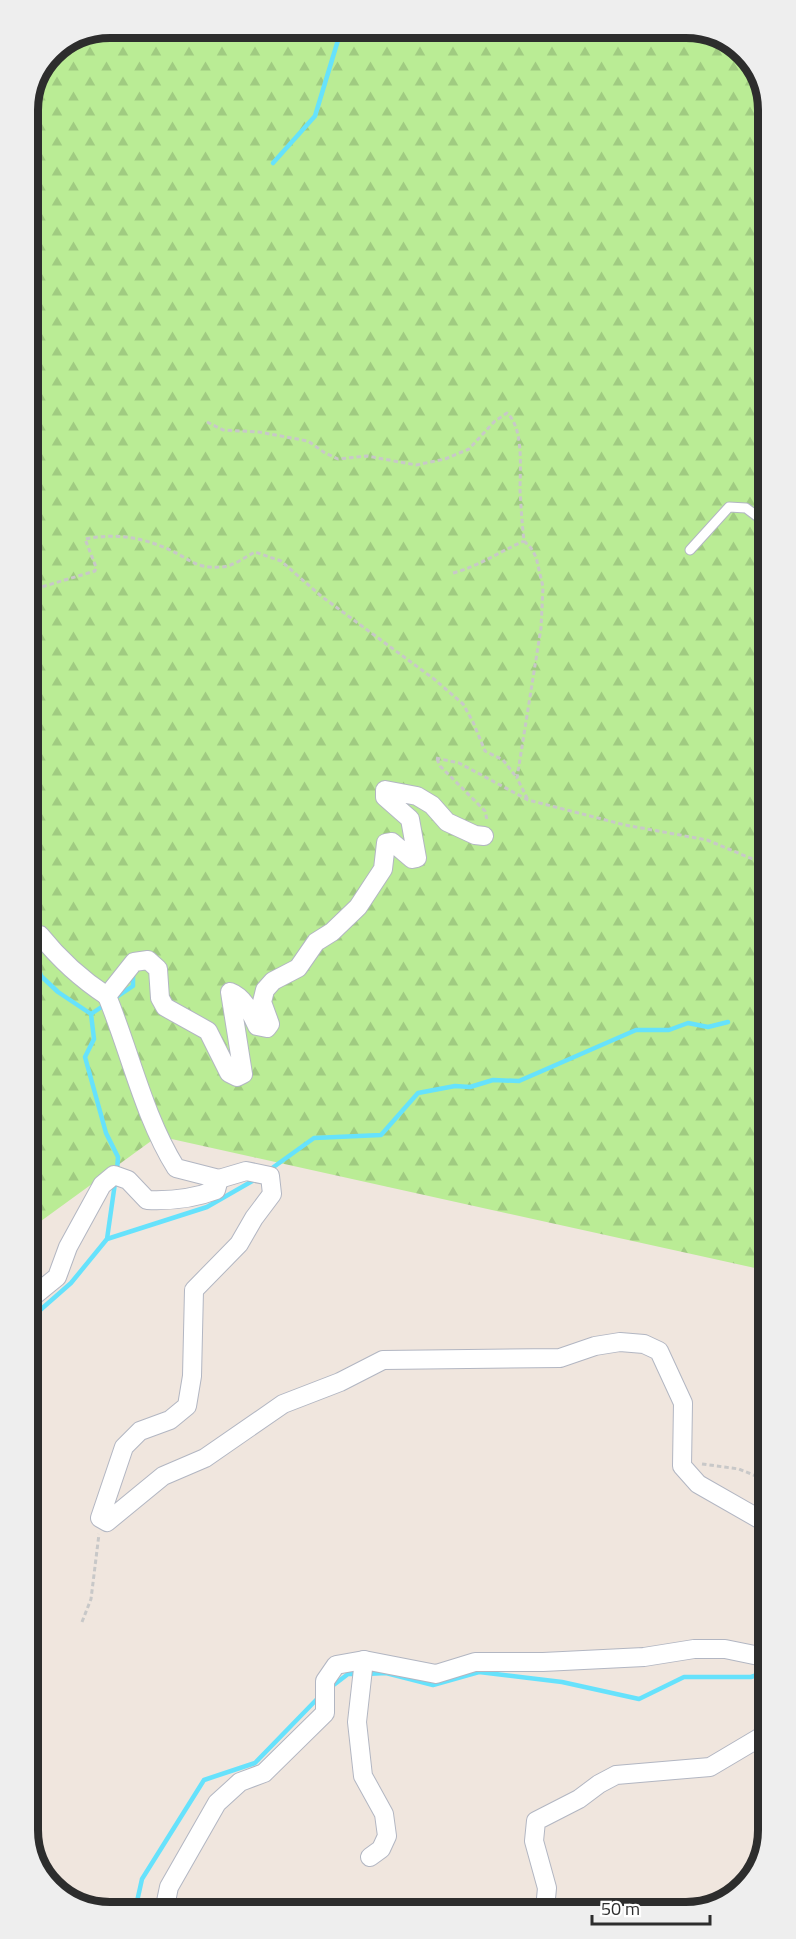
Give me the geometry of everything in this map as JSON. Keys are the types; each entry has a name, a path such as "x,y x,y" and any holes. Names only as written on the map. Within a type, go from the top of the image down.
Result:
{"street":[{"path":"107,996 134,962 148,960 158,969 160,998 165,1008 208,1031 229,1073 237,1077 243,1074 230,992 235,994 249,1009 257,1026 267,1028 270,1024 262,1002 265,990 273,981 298,968 315,942 332,932 358,908 383,869 386,843 392,842 412,859 417,858 410,819 385,797 385,790 417,796 432,805 447,822 475,835 484,836"},
{"path":"38,935 56,956 83,980 107,996 166,1151 177,1168 219,1179 246,1171 270,1176 272,1194 254,1218 239,1244 194,1290 192,1376 187,1406 170,1420 140,1431 124,1447 100,1518 107,1522 114,1518 163,1476 205,1458 282,1404 340,1382 383,1360 560,1358 595,1346 621,1342 644,1344 659,1351 683,1403 682,1466 698,1484 758,1518"},
{"path":"38,1292 57,1276 68,1247 102,1185 114,1175 128,1180 147,1200 171,1201 201,1196 216,1190 219,1179"},
{"path":"167,1901 169,1887 217,1803 240,1782 264,1773 325,1713 325,1681 336,1665 364,1660 436,1674 475,1662 543,1662 644,1657 694,1649 725,1649 758,1656"},
{"path":"364,1660 357,1722 363,1776 384,1814 387,1836 381,1849 370,1857"},
{"path":"546,1902 547,1888 534,1841 536,1821 579,1799 616,1775 710,1767 758,1739"}],"lane":[{"path":"690,550 729,507 746,508 758,517"}],"path":[{"path":"207,422 223,430 259,432 309,441 338,459 367,456 416,465 445,459 469,449 495,421 507,413 512,418 520,451 524,541 536,557 543,587 541,628 517,778"},
{"path":"38,588 95,571 96,567 85,540 118,536 143,539 170,550 195,565 224,568 255,552 281,561 321,596 426,672 463,704 485,751 503,760 517,778 528,800"},
{"path":"453,573 475,567 524,541"},
{"path":"484,836 487,820 485,811 440,766 436,758 459,763 528,800 625,825 707,840 758,861"},
{"path":"682,1466 704,1464 739,1469 758,1476"},
{"path":"82,1622 91,1599 100,1518"}],"green space":[{"path":"110,38 691,38 705,40 722,47 744,66 755,86 758,100 758,1269 158,1136 38,1223 38,105 43,82 59,59 70,50 82,43"}],"waterway":[{"path":"273,163 315,116 339,38"},
{"path":"38,967 41,976 58,992 91,1014 94,1039 85,1057 106,1133 118,1157 117,1171"},
{"path":"115,998 133,986 133,974"},
{"path":"91,1014 106,1004"},
{"path":"268,1171 314,1138 381,1135 418,1093 455,1086 470,1087 493,1080 519,1081 636,1030 669,1030 688,1023 708,1027 728,1022"},
{"path":"38,1312 71,1283 107,1239 207,1207 256,1179"},
{"path":"107,1239 115,1183"},
{"path":"366,1674 386,1673 433,1685 479,1672 562,1682 639,1699 684,1677 751,1677 758,1675"},
{"path":"331,1687 348,1674 357,1674"},
{"path":"137,1901 142,1879 204,1780 255,1763 320,1696"}]}
